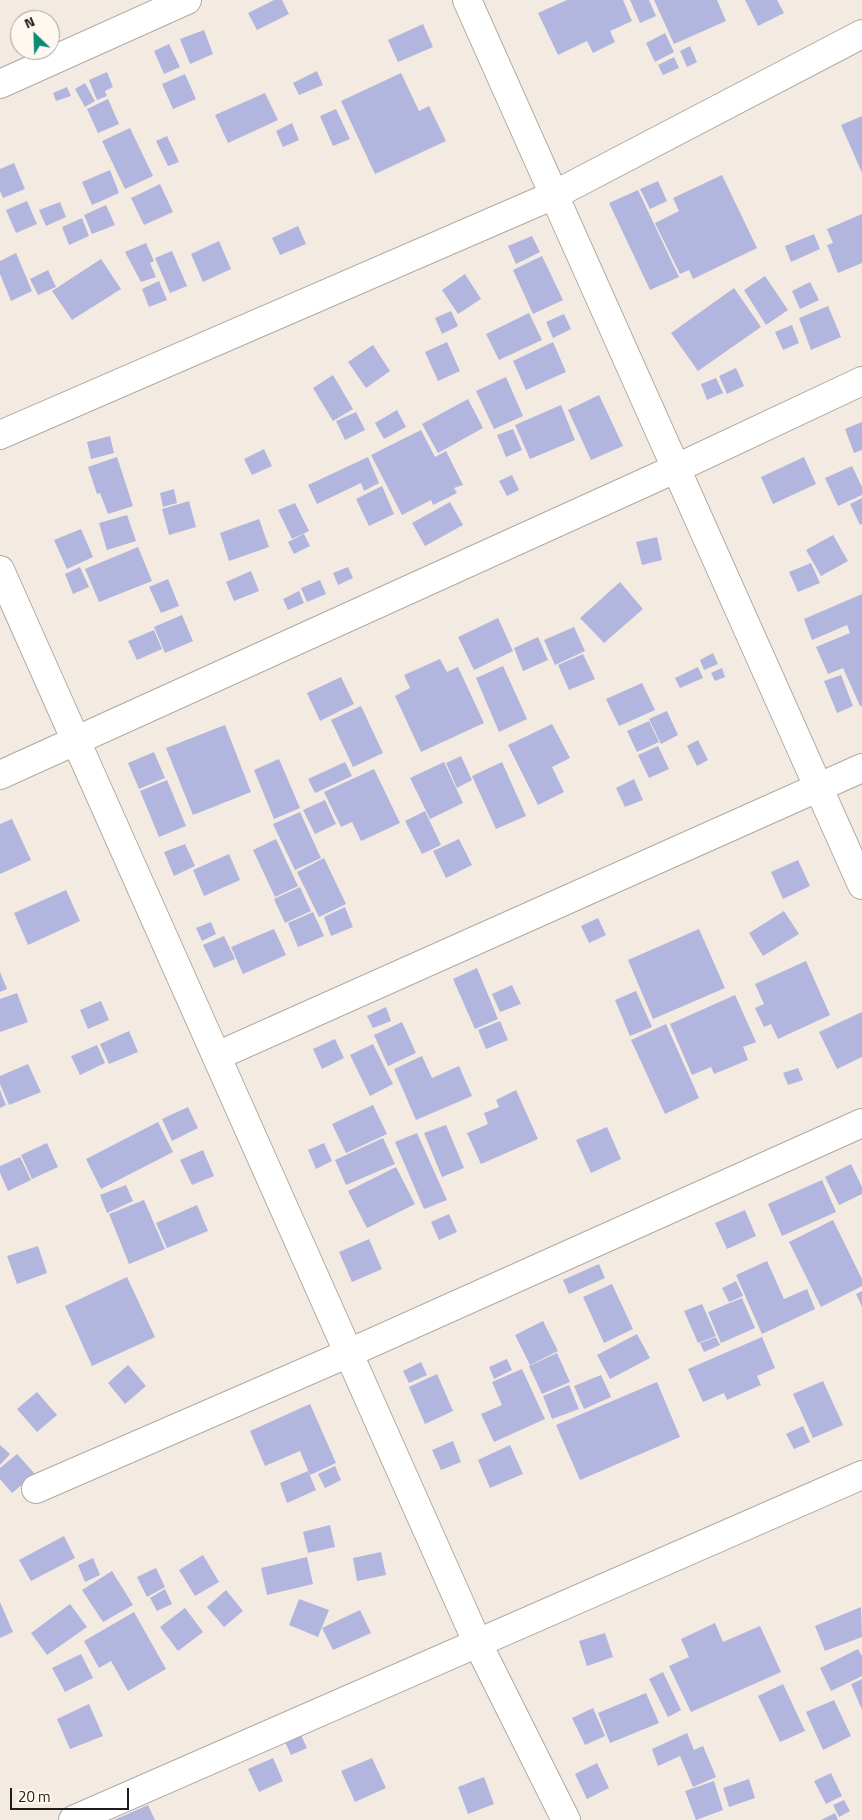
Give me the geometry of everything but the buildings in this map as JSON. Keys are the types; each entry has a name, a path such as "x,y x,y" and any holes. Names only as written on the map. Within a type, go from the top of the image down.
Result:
{"street":[{"path":"0,84 187,0"},
{"path":"467,0 862,886"},
{"path":"0,435 554,195 862,34"},
{"path":"0,775 77,742 677,468 862,381"},
{"path":"0,570 478,1644 566,1820"},
{"path":"217,1056 862,768"},
{"path":"36,1489 349,1353 862,1123"},
{"path":"73,1820 862,1475"}]}
